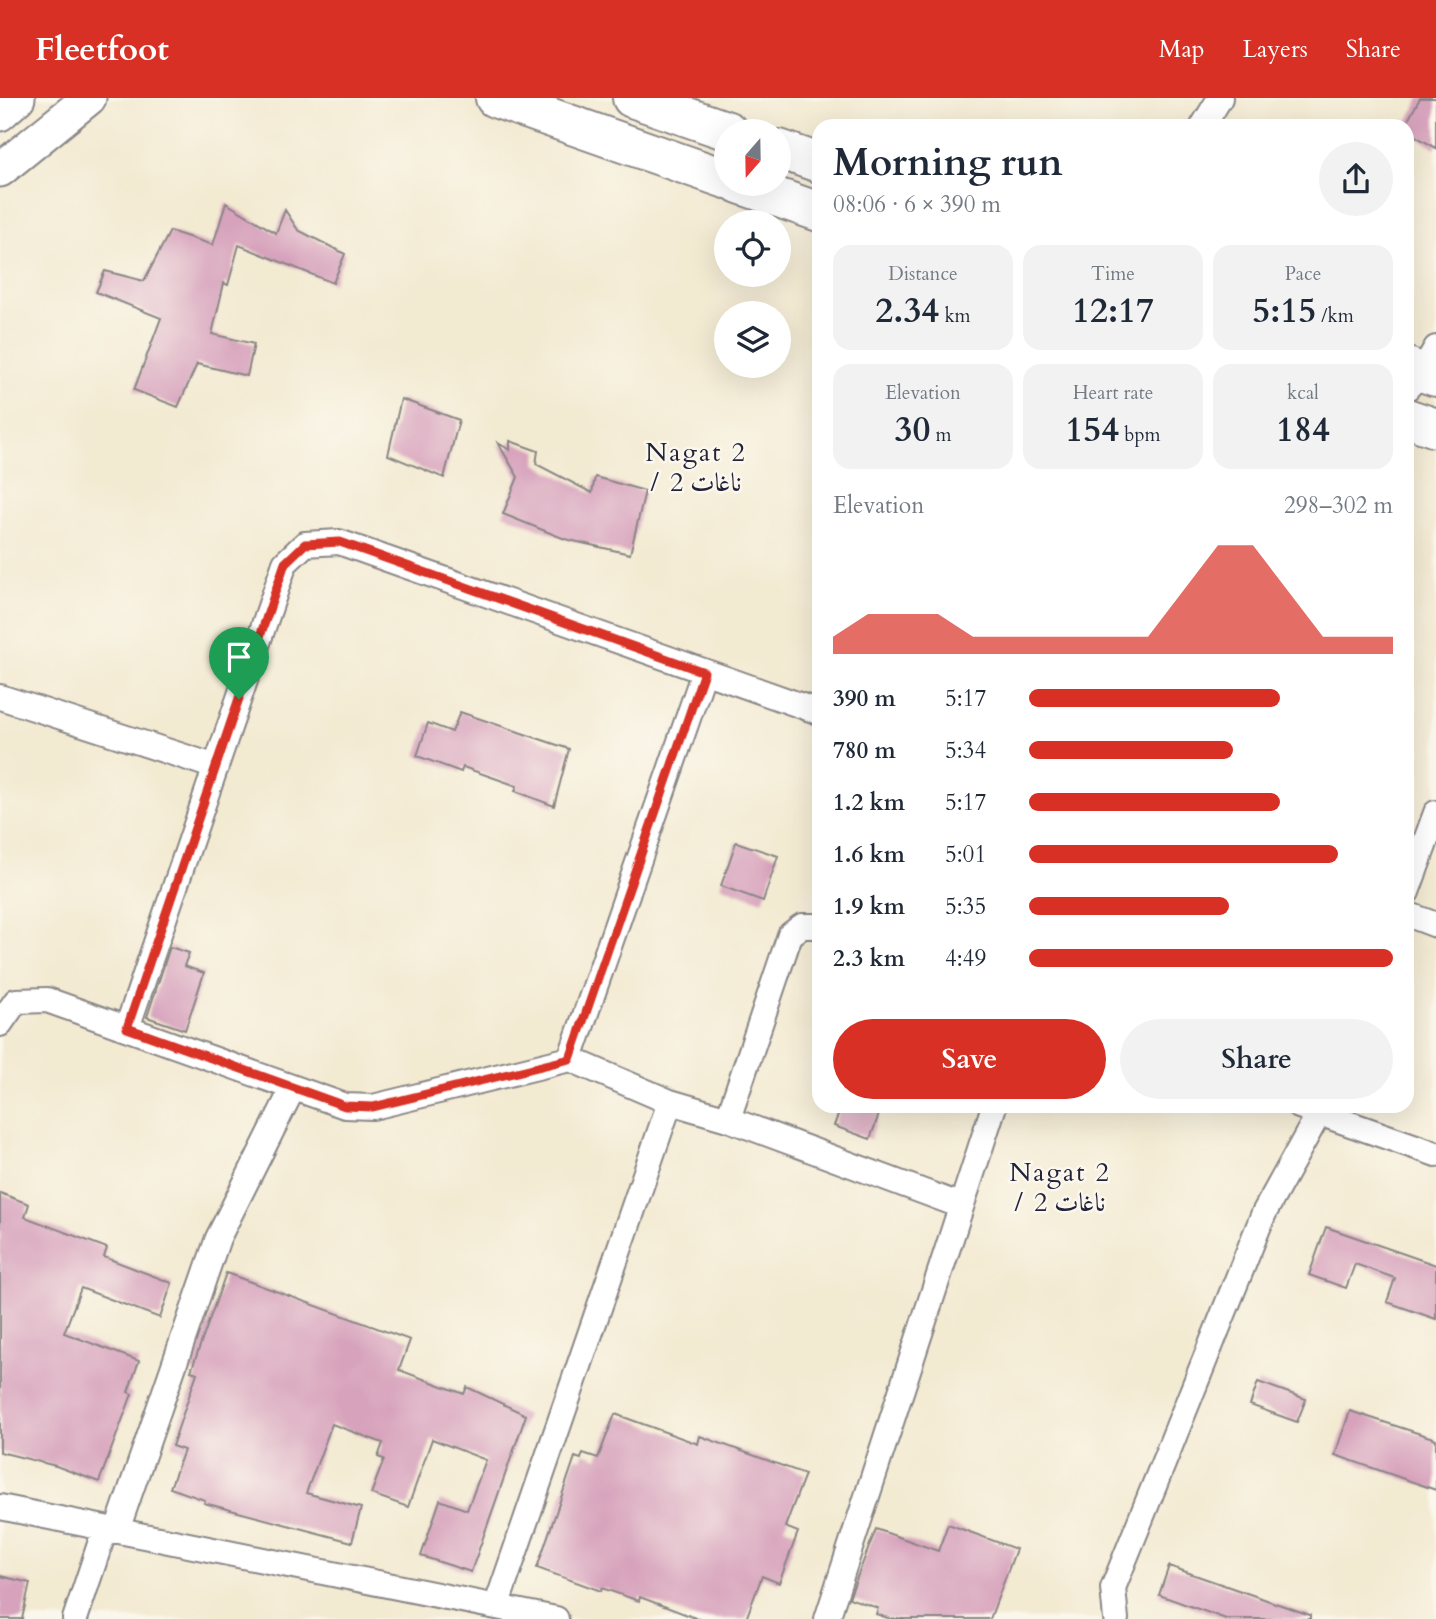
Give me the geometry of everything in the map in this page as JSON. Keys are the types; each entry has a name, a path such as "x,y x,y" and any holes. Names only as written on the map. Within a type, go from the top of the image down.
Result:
{"main road":[{"path":"495,98 714,175"},
{"path":"632,98 714,126"},
{"path":"791,153 812,161"},
{"path":"773,196 812,210"},
{"path":"1414,420 1436,428"}],"street":[{"path":"0,114 18,98"},
{"path":"0,170 89,98"},
{"path":"1207,119 1220,98"},
{"path":"127,1028 285,563 305,544 340,542 812,710"},
{"path":"570,1059 704,672"},
{"path":"0,697 216,767"},
{"path":"1414,873 1436,813"},
{"path":"1414,917 1436,925"},
{"path":"727,1119 790,935 802,926 812,926"},
{"path":"0,1024 16,1001 47,1000 345,1106 373,1107 570,1059 670,1102 727,1119 959,1205"},
{"path":"75,1619 111,1530 218,1238 293,1088"},
{"path":"496,1607 670,1102"},
{"path":"827,1619 959,1205 992,1113"},
{"path":"1116,1619 1113,1588 1258,1226 1312,1113"},
{"path":"1325,1113 1436,1154"},
{"path":"0,1507 556,1619"}],"building":[{"path":"1420,98 1436,98 1436,148 1414,135 1414,119 1409,119"},
{"path":"226,203 276,233 285,210 298,230 345,254 333,283 239,245 228,285 224,283 212,334 254,344 247,376 197,364 178,407 134,390 161,318 96,292 105,271 144,281 170,231 213,245"},
{"path":"401,399 459,420 444,478 388,455"},
{"path":"510,441 538,451 536,464 592,493 595,477 645,491 630,554 565,539 503,514 518,477 498,443 510,450"},
{"path":"460,712 569,749 554,806 515,791 517,786 463,767 461,772 417,756 428,723 452,732"},
{"path":"736,842 778,856 763,901 721,886"},
{"path":"170,947 189,953 184,966 204,973 185,1030 147,1017"},
{"path":"839,1113 879,1113 870,1139 834,1126"},
{"path":"0,1193 29,1204 25,1217 107,1248 104,1257 172,1283 160,1318 81,1288 64,1333 139,1361 128,1392 132,1394 99,1482 56,1466 0,1452"},
{"path":"1326,1227 1436,1265 1436,1319 1387,1302 1395,1278 1355,1264 1346,1288 1309,1275"},
{"path":"226,1273 410,1340 399,1370 464,1394 467,1387 526,1415 471,1572 421,1556 440,1500 467,1510 486,1460 432,1439 408,1507 371,1494 384,1459 378,1457 383,1443 332,1424 306,1493 361,1508 352,1542 204,1503 205,1500 170,1488 184,1450 172,1446 197,1373 191,1371"},
{"path":"1258,1382 1306,1399 1297,1422 1250,1405"},
{"path":"1350,1411 1436,1439 1436,1490 1335,1455"},
{"path":"615,1414 698,1444 700,1436 805,1474 785,1527 798,1532 779,1583 762,1576 746,1619 698,1619 640,1597 639,1601 602,1588 601,1591 537,1568 575,1457 581,1459 583,1453 598,1458"},
{"path":"948,1524 1016,1549 990,1619 891,1619 876,1614 878,1608 849,1598 876,1529 938,1551"},
{"path":"1169,1566 1310,1615 1310,1619 1226,1619 1159,1595"},
{"path":"0,1576 30,1583 22,1619 0,1619"}],"district":[{"name":"Nagat 2 / ناغات 2","path":"696,467"},
{"name":"Nagat 2 / ناغات 2","path":"1060,1187"}],"route":[{"path":"340,542 704,672 570,1059 373,1107 345,1106 127,1028 239,699 285,563 305,544 340,542"}]}
